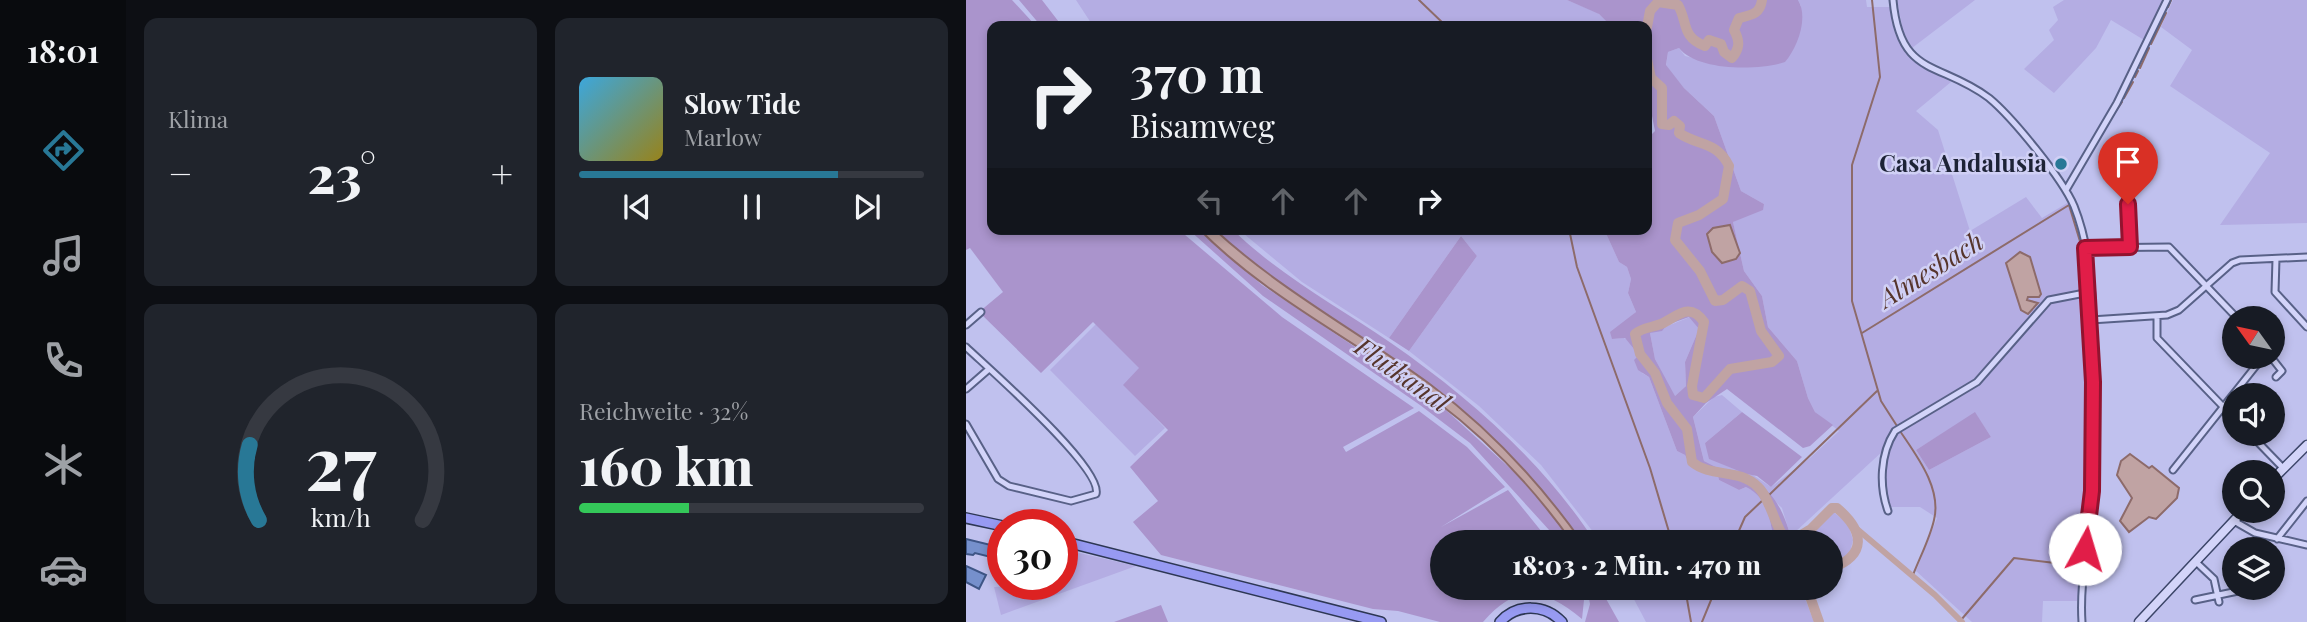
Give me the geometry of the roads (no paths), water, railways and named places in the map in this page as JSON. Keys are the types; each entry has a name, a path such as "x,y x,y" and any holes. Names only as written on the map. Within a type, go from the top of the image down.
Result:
{"main road":[{"path":"2285,466 2307,445"},
{"path":"966,518 987,523"},
{"path":"2138,622 2232,523"},
{"path":"1078,545 1381,622"},
{"path":"1502,620 1529,608 1548,611 1562,622"}],"street":[{"path":"1893,0 1900,38 1912,55 1936,72 1973,88 2006,113 2066,190 2077,215 2085,248 2091,320 2092,491 2082,622"},
{"path":"2066,190 2117,103 2167,0"},
{"path":"2128,204 2130,247"},
{"path":"2085,248 2169,247 2226,306"},
{"path":"2091,320 2157,317 2179,310 2224,267 2240,260 2307,257"},
{"path":"2276,259 2275,292 2307,327"},
{"path":"1888,511 1882,496 1883,467 1889,442 1898,429 1978,382 2049,300 2090,292"},
{"path":"966,325 981,312"},
{"path":"2157,317 2157,338 2222,406"},
{"path":"966,347 1064,442 1098,488 1093,496 1071,501 1009,486 998,479 966,424"},
{"path":"966,389 989,369"},
{"path":"2242,383 2253,369"},
{"path":"2276,377 2285,369"},
{"path":"2173,470 2222,408"},
{"path":"2262,446 2275,460"},
{"path":"2279,537 2307,501"},
{"path":"2238,523 2255,533 2270,537"},
{"path":"2285,541 2307,545"},
{"path":"2196,562 2214,579 2218,598"},
{"path":"2195,600 2222,597"}],"water":[{"path":"1730,225 1740,253 1736,259 1722,263 1712,252 1707,234 1713,228"},
{"name":"Flutkanal","path":"1205,235 1221,235 1266,272 1453,402 1513,458 1573,530 1563,530 1510,467 1455,416 1406,379 1255,277"},
{"path":"2020,252 2030,257 2041,294 2039,297 2028,297 2027,300 2038,303 2028,314 2021,310 2006,263"},
{"path":"2130,454 2149,468 2152,466 2179,488 2177,498 2156,519 2149,517 2129,532 2120,521 2132,498 2117,475 2121,461"}],"waterway":[{"path":"1419,0 1441,21"},
{"path":"1648,21 1650,11 1658,2 1678,5 1692,38 1705,46 1709,40 1721,44 1724,52 1732,58 1738,48 1734,30 1739,18 1757,11 1762,0"},
{"path":"1872,0 1880,77 1852,165 1852,301 1881,401 1897,426"},
{"name":"Almesbach","path":"2168,7 2171,0"},
{"name":"Almesbach","path":"2151,44 2166,13"},
{"name":"Almesbach","path":"2140,68 2149,48"},
{"name":"Almesbach","path":"2135,77 2138,71"},
{"path":"1652,79 1662,88 1662,124 1669,125 1674,121 1680,126 1679,133 1713,148 1729,166 1723,199 1699,215 1678,223 1675,240 1700,271 1715,301 1723,300 1742,286 1750,291 1761,331 1779,356 1772,362 1730,369 1704,398 1693,395 1692,386 1704,322 1699,316 1693,312 1683,312 1661,324 1641,330 1635,334 1640,354 1655,373 1667,403 1687,429 1692,462 1708,470 1751,481 1763,493 1780,530"},
{"name":"Almesbach","path":"2124,98 2133,82"},
{"name":"Almesbach","path":"2111,118 2122,102"},
{"name":"Almesbach","path":"1862,333 2069,205 2082,248 2086,289"},
{"path":"1570,235 1577,267 1650,468 1668,530"},
{"path":"2087,297 2089,402"},
{"name":"Almesbach","path":"1767,497 1877,391"},
{"name":"Almesbach","path":"1900,431 1926,472 1934,496 1934,520 1913,575"},
{"name":"Almesbach","path":"1739,530 1745,517 1765,498"},
{"path":"1809,530 1832,508 1837,508 1853,525 1858,542 1851,557 1843,562"},
{"name":"Almesbach","path":"1857,529 1935,595 1962,622"},
{"path":"1961,620 2014,558 2080,566"},
{"path":"1687,600 1691,622"},
{"name":"Almesbach","path":"1702,622 1711,600"},
{"path":"1811,600 1819,622"}],"place":[{"name":"Casa Andalusia","path":"2061,164"}]}
